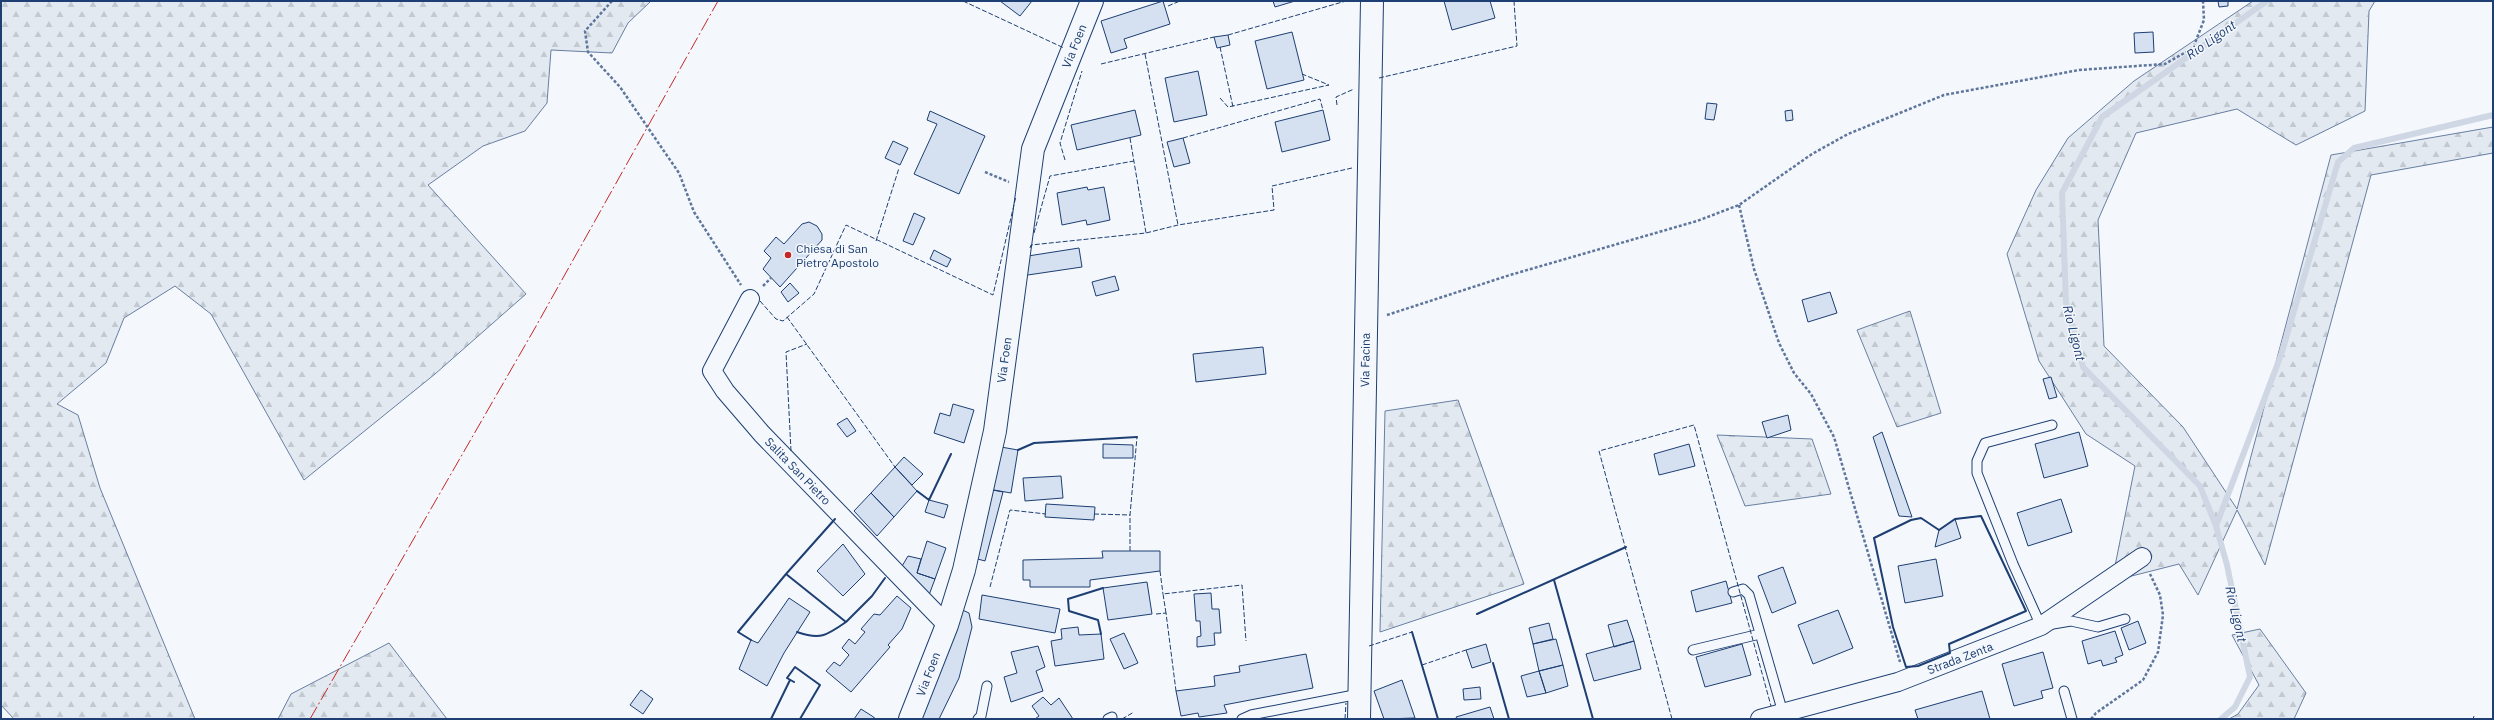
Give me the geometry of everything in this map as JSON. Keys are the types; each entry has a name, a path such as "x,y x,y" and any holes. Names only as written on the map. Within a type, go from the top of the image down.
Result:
{"street":[{"name":"Via Foen","path":"910,719 947,625 964,570 995,431 1033,149 1092,1"},
{"name":"Via Facina","path":"1359,719 1372,1"},
{"name":"Salita San Pietro","path":"750,299 712,371 725,391 762,434 947,625"},
{"name":"Strada Zenta","path":"1760,719 1906,679 2041,626 2142,557"}],"lane":[{"path":"2052,425 1984,443 1977,461 1977,473 1987,502 2041,626 2071,621 2098,627 2125,619"},
{"path":"1733,592 1743,589 1749,595 1783,713"},
{"path":"1693,650 1760,634"},
{"path":"978,719 981,716 986,686"},
{"path":"2064,691 2072,719"},
{"path":"1242,719 1251,715 1359,694"}],"path":[{"path":"612,1 585,31 588,52 620,87 679,173 694,212 750,299"},
{"path":"1366,322 1510,275 1697,221 1739,205 1812,154 1848,134 1944,96 2079,70 2165,64 2193,48 2204,20 2203,1"},
{"path":"985,172 1012,183"},
{"path":"1739,205 1754,269 1779,343 1794,373 1811,394 1834,437 1882,608 1906,679"},
{"path":"2092,719 2096,713 2143,680 2158,652 2163,615 2160,595 2142,557"}],"green space":[{"path":"1,1 651,1 628,23 612,53 551,50 547,103 525,131 483,146 428,185 526,294 435,374 304,480 211,314 175,286 124,318 106,363 57,404 78,415 100,488 195,719 14,719 1,705"},
{"path":"2253,1 2375,1 2369,11 2365,111 2296,145 2237,109 2136,133 2098,220 2104,346 2183,427 2237,509 2331,155 2493,127 2493,153 2371,175 2265,565 2237,510 2198,595 2179,564 2112,581 2135,466 2086,434 2039,361 2007,254 2036,190 2068,138 2134,81"},
{"path":"1910,311 1941,413 1897,427 1857,330"},
{"path":"1458,400 1524,584 1380,632 1385,411"},
{"path":"1717,435 1812,439 1831,494 1745,506"},
{"path":"2260,629 2306,693 2294,719 2229,719 2238,714 2259,685 2232,635"},
{"path":"389,643 447,719 278,719 291,694"}],"building":[{"path":"1000,1 1032,1 1020,16"},
{"path":"1163,1 1170,24 1124,39 1127,48 1111,53 1101,21"},
{"path":"1273,1 1295,1 1275,7"},
{"path":"1444,1 1490,1 1495,18 1452,30"},
{"path":"2218,1 2228,1 2228,6 2219,7"},
{"path":"1292,32 1304,80 1267,89 1255,41"},
{"path":"2153,32 2154,52 2135,53 2134,33"},
{"path":"1228,35 1230,45 1217,48 1214,37"},
{"path":"1198,71 1207,115 1174,122 1165,78"},
{"path":"1707,103 1717,104 1714,120 1705,119"},
{"path":"1135,110 1141,135 1077,150 1071,125"},
{"path":"1323,110 1330,140 1282,152 1275,122"},
{"path":"1792,110 1793,120 1786,121 1785,111"},
{"path":"930,111 985,136 959,194 914,174 937,124 927,120"},
{"path":"1183,138 1190,163 1174,167 1167,142"},
{"path":"893,141 908,148 900,165 885,158"},
{"path":"1087,187 1088,190 1104,187 1110,220 1087,225 1086,220 1062,225 1057,193"},
{"path":"914,213 925,218 913,245 903,241"},
{"name":"Chiesa di San Pietro Apostolo","path":"809,222 817,226 822,234 822,240 780,287 763,269 771,258 764,251 776,237 784,244 802,224"},
{"path":"1079,248 1082,267 1021,276 1028,256"},
{"path":"934,250 951,259 947,267 930,259"},
{"path":"1115,276 1119,290 1096,296 1092,282"},
{"path":"790,283 799,293 788,302 781,292"},
{"path":"1830,292 1837,313 1808,322 1802,300"},
{"path":"1263,347 1266,374 1196,382 1193,354"},
{"path":"2051,377 2057,397 2049,399 2043,379"},
{"path":"953,404 974,410 964,443 934,433 940,413 950,416"},
{"path":"1788,415 1791,430 1767,438 1762,422"},
{"path":"847,418 856,431 847,437 837,424"},
{"path":"1882,432 1912,517 1899,516 1873,437"},
{"path":"2079,432 2088,466 2044,478 2035,444"},
{"path":"984,444 1018,450 1011,493 977,487"},
{"path":"1103,444 1133,445 1133,458 1103,458"},
{"path":"1689,444 1695,466 1659,475 1654,454"},
{"path":"904,457 923,474 912,485 895,467"},
{"path":"895,467 917,491 894,517 871,493"},
{"path":"1061,476 1063,498 1025,501 1023,478"},
{"path":"977,487 1003,492 985,561 959,554"},
{"path":"871,493 894,517 877,536 854,511"},
{"path":"2061,499 2072,532 2028,546 2017,513"},
{"path":"929,500 948,505 944,518 925,512"},
{"path":"1046,504 1095,507 1094,520 1045,517"},
{"path":"1955,519 1961,538 1935,547 1939,530"},
{"path":"927,541 946,548 935,579 917,573"},
{"path":"843,544 865,574 843,596 817,571"},
{"path":"1102,551 1160,551 1160,571 1090,580 1090,587 1030,587 1030,580 1023,580 1023,560 1103,558"},
{"path":"908,556 921,559 917,573 935,579 929,595 898,573"},
{"path":"1936,559 1943,596 1905,603 1898,566"},
{"path":"1783,567 1796,603 1772,613 1758,576"},
{"path":"1726,581 1732,603 1696,612 1691,591"},
{"path":"1147,582 1152,614 1108,620 1103,588"},
{"path":"1211,593 1212,609 1219,609 1221,633 1214,633 1215,645 1197,647 1197,637 1201,636 1200,621 1196,621 1194,594"},
{"path":"982,595 1060,609 1055,633 979,619"},
{"path":"897,596 911,608 902,629 888,645 890,647 851,692 826,671 834,662 840,666 849,655 842,648 849,639 855,644 865,632 861,629 874,614 880,615"},
{"path":"789,598 810,612 784,653 767,686 739,669 751,640 758,643"},
{"path":"947,603 969,613 972,627 959,678 939,719 900,719"},
{"path":"1838,610 1853,648 1813,664 1798,625"},
{"path":"1627,620 1634,641 1614,647 1608,625"},
{"path":"2138,621 2146,643 2129,650 2121,628"},
{"path":"1549,623 1553,639 1533,644 1529,628"},
{"path":"1078,627 1079,635 1101,634 1104,659 1055,666 1051,641 1062,639 1061,629"},
{"path":"2115,631 2123,655 2115,658 2117,662 2103,666 2101,660 2088,664 2082,641"},
{"path":"1124,633 1138,663 1124,669 1110,639"},
{"path":"1556,639 1563,665 1539,671 1533,644"},
{"path":"1634,641 1641,669 1594,681 1586,654"},
{"path":"1486,644 1491,662 1472,668 1466,650"},
{"path":"1742,644 1751,675 1705,687 1696,657"},
{"path":"1038,646 1045,667 1036,671 1043,691 1011,702 1004,677 1017,673 1011,652"},
{"path":"2043,652 2053,688 2041,691 2043,698 2014,706 2002,664"},
{"path":"1306,654 1313,688 1224,705 1227,713 1199,717 1198,713 1181,716 1176,691 1215,686 1214,676 1240,672 1239,666"},
{"path":"1563,665 1568,686 1546,693 1539,671"},
{"path":"1539,671 1546,693 1527,697 1521,676"},
{"path":"1402,680 1415,718 1384,719 1374,691"},
{"path":"1480,687 1481,699 1464,700 1463,689"},
{"path":"641,690 653,699 643,714 630,705"},
{"path":"1982,691 1990,719 1918,719 1915,710"},
{"path":"1043,697 1051,705 1059,698 1073,719 1035,719 1039,716 1032,706"},
{"path":"1490,707 1494,719 1457,719 1456,717"},
{"path":"861,709 872,716 876,719 854,719"}],"waterway":[{"name":"Rio Ligont","path":"2221,719 2235,707 2250,677 2227,565 2216,526 2200,486 2083,367 2066,303 2062,193 2102,117 2267,1"},
{"path":"2216,526 2281,355 2338,162 2354,148 2493,115"}],"fence":[{"path":"963,1 1064,48"},
{"path":"1168,6 1180,1"},
{"path":"1228,35 1346,1"},
{"path":"1379,78 1517,46 1514,1"},
{"path":"1101,64 1214,37"},
{"path":"1220,47 1233,107"},
{"path":"1145,54 1178,225"},
{"path":"1065,160 1060,143 1082,71"},
{"path":"1220,98 1228,107 1329,85 1302,74"},
{"path":"1337,105 1336,97 1354,89"},
{"path":"1183,138 1320,99 1323,110"},
{"path":"1130,138 1146,233"},
{"path":"1034,233 1050,176 1134,161"},
{"path":"876,241 899,168"},
{"path":"1030,248 1031,245 1146,233 1178,225 1274,210 1272,186 1352,168"},
{"path":"760,301 776,319 783,321 814,294 846,225 993,295 1016,196"},
{"path":"787,317 895,467"},
{"path":"791,451 786,352 807,344"},
{"path":"1672,719 1599,451 1694,425 1771,706"},
{"path":"1130,551 1130,515 1137,437"},
{"path":"990,587 1010,510 1046,514"},
{"path":"1094,514 1130,515"},
{"path":"1949,644 2026,611 1981,516 1955,519"},
{"path":"1160,571 1163,594"},
{"path":"1166,613 1163,594 1242,585 1246,641"},
{"path":"1156,614 1166,613 1176,691"},
{"path":"1369,646 1412,632"},
{"path":"1422,665 1466,650"},
{"path":"1345,719 1346,703"},
{"path":"1122,719 1134,712"}],"wall":[{"path":"1018,450 1034,443 1137,437"},
{"path":"917,491 929,500 951,454"},
{"path":"1981,516 2026,611 1949,644 1950,653 1918,666 1906,667 1893,627 1874,538 1911,520 1921,518 1939,530 1955,519 1981,516"},
{"path":"835,519 786,574 846,622 872,596 885,578"},
{"path":"1477,614 1626,547"},
{"path":"751,640 738,632 786,574"},
{"path":"1554,580 1593,719"},
{"path":"1101,634 1098,620 1069,611 1068,599 1103,588"},
{"path":"797,632 812,636 823,635 833,631 846,622"},
{"path":"1412,632 1438,719"},
{"path":"1493,663 1509,719"},
{"path":"794,682 787,678 795,667 820,685 800,719"},
{"path":"771,719 790,680"}],"power":[{"path":"310,719 535,328 718,1"}],"place":[{"name":"Chiesa di San Pietro Apostolo","path":"788,255"}]}
